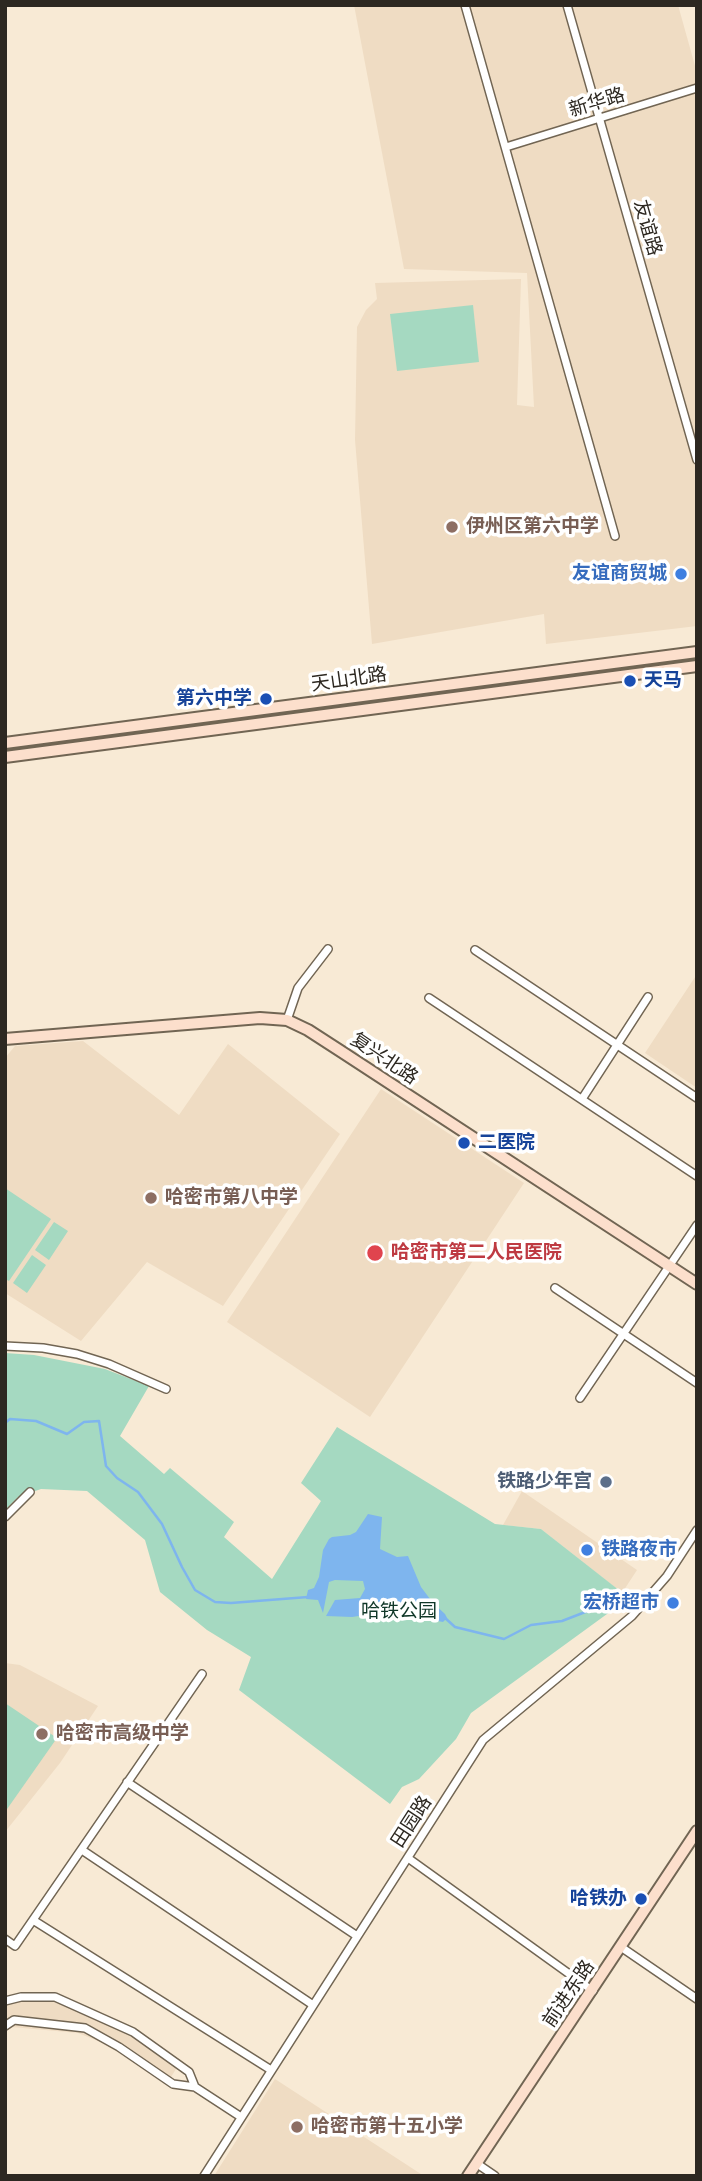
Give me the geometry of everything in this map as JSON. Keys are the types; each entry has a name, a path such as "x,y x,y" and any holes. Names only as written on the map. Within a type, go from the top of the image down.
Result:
{"main road":[{"name":"天山北路","path":"5,743 697,652"},
{"path":"5,757 697,666"},
{"name":"复兴北路","path":"5,1039 260,1018 287,1020 308,1030 697,1284"},
{"name":"前进东路","path":"468,2176 697,1831"}],"street":[{"path":"465,5 615,536"},
{"name":"友谊路","path":"566,5 697,460"},
{"name":"新华路","path":"506,147 697,88"},
{"path":"287,1020 298,988 328,949"},
{"path":"475,950 697,1098"},
{"path":"582,1099 648,997"},
{"path":"429,998 697,1176"},
{"path":"580,1398 697,1226"},
{"path":"555,1288 697,1383"},
{"path":"5,1346 43,1348 77,1354 109,1364 166,1389"},
{"path":"5,1517 30,1492"},
{"name":"田园路","path":"204,2176 483,1740 632,1616 667,1576 697,1530"},
{"path":"5,1939 15,1946 202,1674"},
{"path":"127,1782 357,1936"},
{"path":"82,1850 313,2005"},
{"path":"408,1858 593,1991"},
{"path":"33,1920 271,2070"},
{"path":"621,1947 697,1998"},
{"path":"5,2001 21,1997 55,1997 133,2032 189,2071 195,2087"},
{"path":"5,2026 14,2020 85,2028 119,2047 173,2084 195,2087 242,2117"},
{"path":"476,2163 495,2176"}],"shaded area":[{"name":"友谊商贸城","path":"354,5 678,5 697,73 697,626 546,644 544,614 372,644 355,440 357,327 366,310 377,299 375,283 521,279 517,405 534,407 527,273 404,269"},
{"path":"697,974 697,1088 645,1053"},
{"name":"哈密市第八中学","path":"83,1041 179,1115 228,1044 340,1134 223,1306 147,1262 81,1341 5,1293 5,1058 15,1046"},
{"name":"哈密市第二人民医院","path":"381,1089 524,1183 370,1417 227,1322"},
{"name":"铁路夜市","path":"522,1491 637,1570 622,1593 541,1529 503,1525"},
{"name":"哈密市高级中学","path":"5,1663 20,1665 98,1706 60,1763 5,1832"},
{"path":"24,1992 55,1995 96,2013 179,2064 168,2082 123,2051 78,2033 12,2027 5,2032 5,1997"},
{"name":"哈密市第十五小学","path":"275,2079 424,2176 214,2176"}],"green space":[{"path":"473,305 479,362 397,371 390,314"},
{"path":"5,1188 51,1219 9,1281 5,1279"},
{"path":"54,1222 68,1231 49,1260 35,1250"},
{"path":"32,1255 46,1265 27,1293 13,1283"},
{"name":"哈铁公园","path":"5,1353 34,1355 105,1369 149,1386 120,1436 164,1474 170,1468 234,1522 224,1537 272,1579 321,1501 301,1483 337,1427 495,1524 541,1529 629,1598 471,1713 456,1739 419,1779 402,1787 390,1804 239,1690 251,1657 207,1630 160,1592 145,1540 87,1491 41,1489 18,1497 5,1510"},
{"path":"5,1703 57,1738 5,1812"}],"water":[{"path":"368,1514 382,1517 380,1549 397,1557 408,1556 421,1587 445,1614 447,1618 443,1622 407,1615 388,1617 378,1613 352,1617 326,1616 335,1600 360,1598 365,1589 363,1581 329,1582 323,1613 318,1600 306,1599 308,1590 314,1588 319,1577 323,1550 329,1539 356,1532"}],"waterway":[{"path":"5,1423 10,1419 36,1421 67,1434 84,1422 99,1421 106,1466 117,1478 138,1492 162,1524 195,1590 215,1602 308,1597"},
{"path":"444,1617 455,1627 504,1639 531,1625 562,1621 593,1609 597,1600 608,1594 625,1592"}],"place":[{"name":"伊州区第六中学","path":"452,527"},
{"name":"友谊商贸城","path":"681,574"},
{"name":"天马","path":"630,681"},
{"name":"第六中学","path":"266,699"},
{"name":"二医院","path":"464,1143"},
{"name":"哈密市第八中学","path":"151,1198"},
{"name":"哈密市第二人民医院","path":"375,1253"},
{"name":"铁路少年宫","path":"606,1482"},
{"name":"铁路夜市","path":"587,1550"},
{"name":"宏桥超市","path":"673,1603"},
{"name":"哈密市高级中学","path":"42,1734"},
{"name":"哈铁办","path":"641,1899"},
{"name":"哈密市第十五小学","path":"297,2127"}]}
